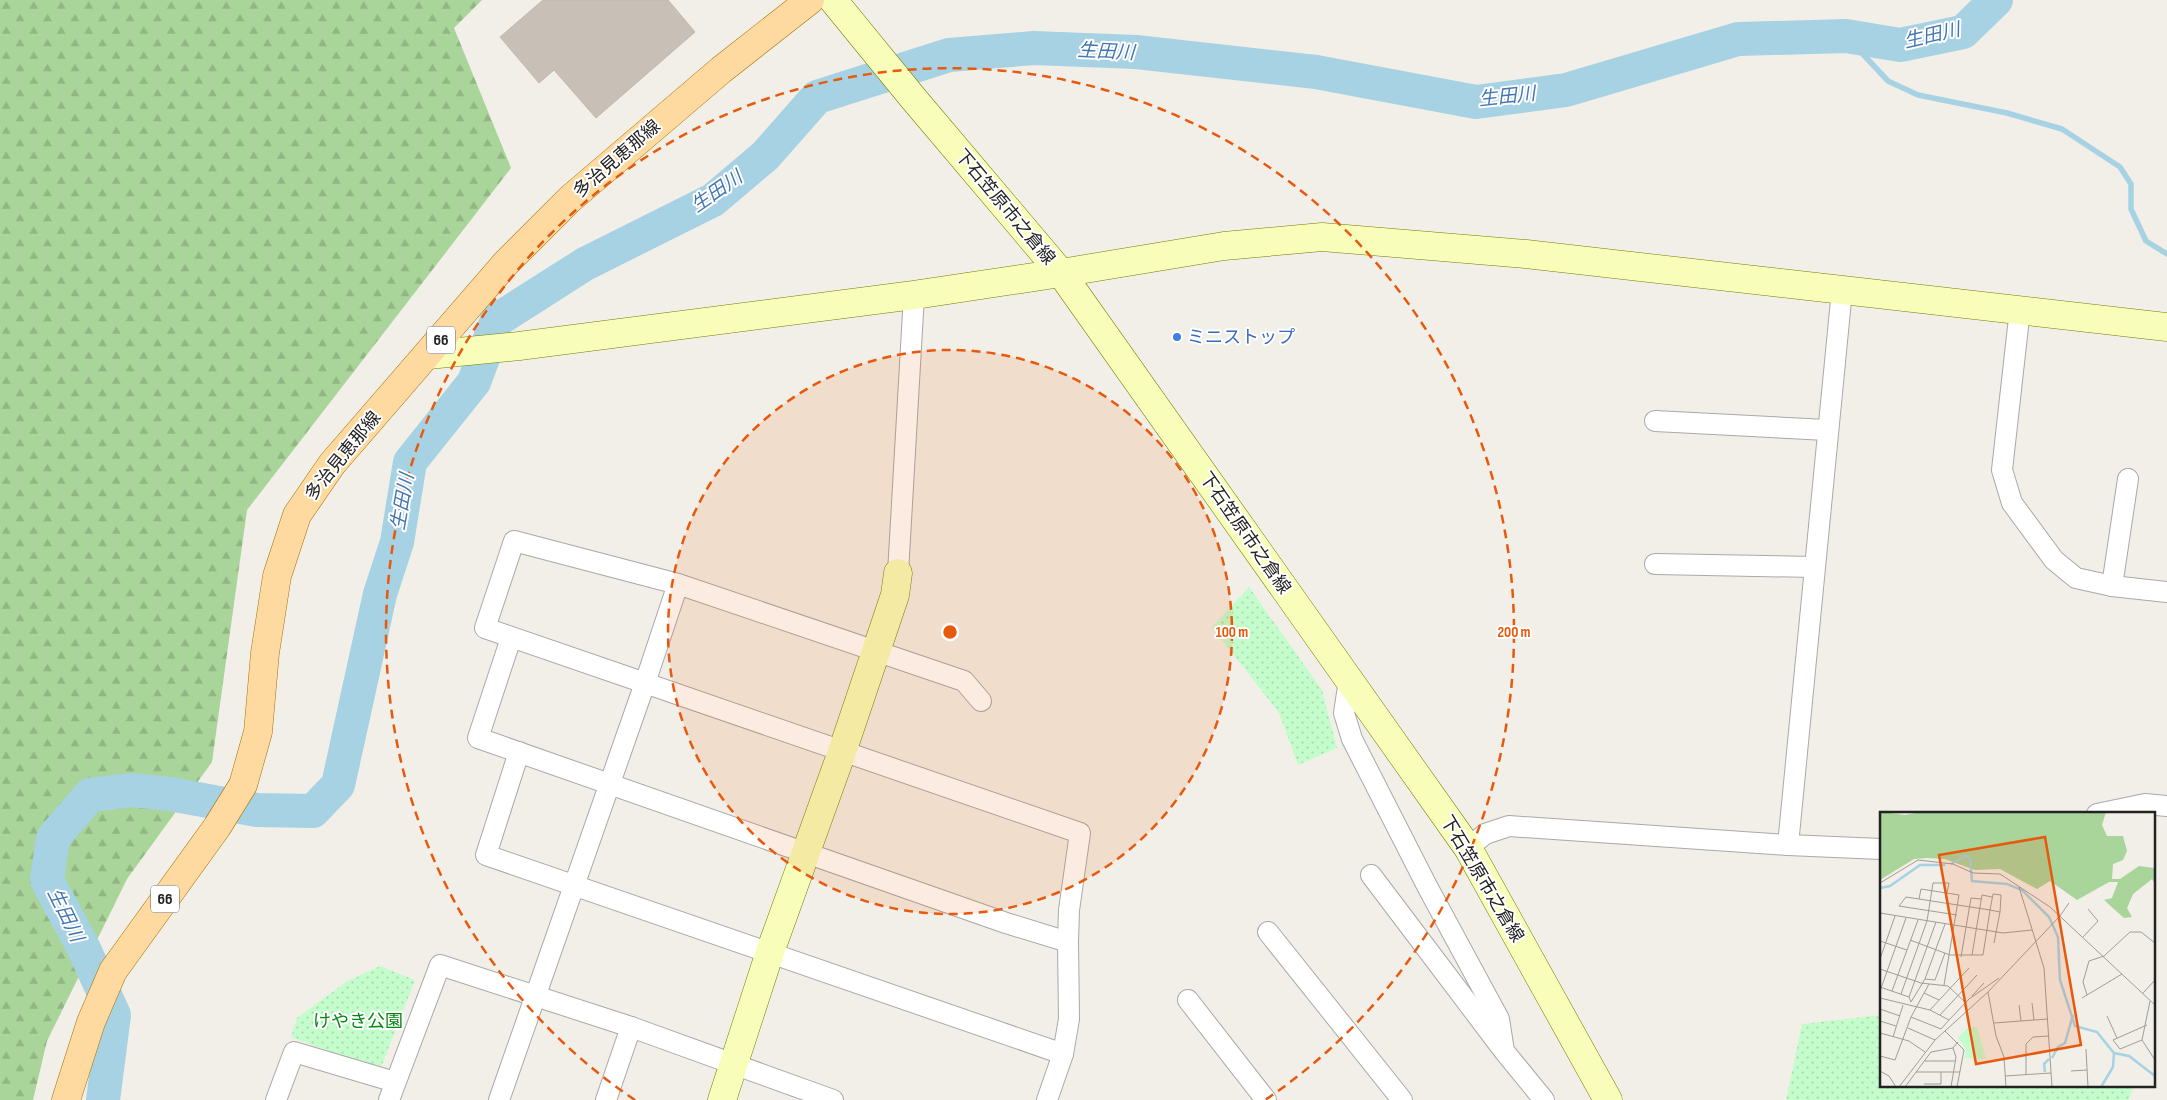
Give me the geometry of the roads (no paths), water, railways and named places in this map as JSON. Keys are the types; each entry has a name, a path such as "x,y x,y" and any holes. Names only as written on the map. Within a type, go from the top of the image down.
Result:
{"main road":[{"name":"多治見恵那線","path":"66,1100 91,1022 113,971 217,827 243,785 258,732 265,653 277,576 297,515 332,464 506,263 570,199 721,70 810,0"}],"street":[{"name":"下石笠原市之倉線","path":"833,0 1061,273 1468,848 1608,1100"},
{"path":"428,355 519,346 914,295 1224,246 1322,237 1526,254 2167,327"},
{"path":"1788,845 1842,290"},
{"path":"722,1100 770,952 842,752 895,595 898,573 914,295"},
{"path":"2020,309 2002,470 2012,503 2054,560 2076,578 2112,586 2167,592"},
{"path":"1655,422 1828,430"},
{"path":"2112,586 2128,479"},
{"path":"981,701 964,681 678,584 514,541 485,628 1080,833 1069,910 1068,1018 1062,1054 1047,1100"},
{"path":"1655,564 1814,567"},
{"path":"499,1100 610,785 678,584"},
{"path":"511,638 478,738 1006,923 1068,942"},
{"path":"1349,680 1344,713 1352,739 1498,1019 1504,1050"},
{"path":"519,752 486,855 1062,1054"},
{"path":"2107,812 2145,804 2167,806"},
{"path":"1468,848 1484,834 1510,826 1788,845 1880,849"},
{"path":"1371,875 1504,1050 1535,1097"},
{"path":"1268,932 1402,1100"},
{"path":"276,1100 294,1052 392,1091 440,965 631,1027 833,1100"},
{"path":"1188,1000 1266,1100"},
{"path":"606,1100 631,1027"}],"waterway":[{"name":"生田川","path":"103,1100 114,1015 84,949 47,880 53,838 90,795 132,790 170,794 257,810 313,811 338,785 380,594 397,542 410,462 474,382 497,320 585,264 713,200 765,156 817,97 949,55 1034,48 1136,52 1316,72 1476,102 1566,90 1738,39 1846,36 1900,45 1963,32 1996,0"},
{"path":"1846,36 1888,81 1918,95 2007,113 2062,129 2120,167 2131,184 2131,209 2146,241 2167,254"}],"place":[{"name":"ミニストップ","path":"1177,337"}],"park label":[{"name":"けやき公園","path":"358,1021"}]}
